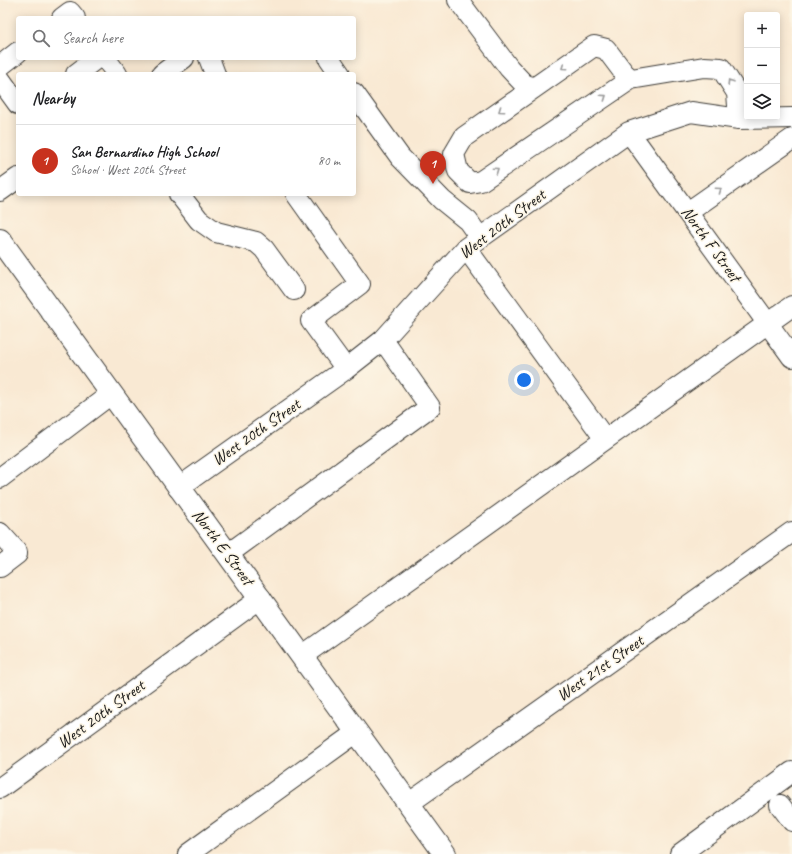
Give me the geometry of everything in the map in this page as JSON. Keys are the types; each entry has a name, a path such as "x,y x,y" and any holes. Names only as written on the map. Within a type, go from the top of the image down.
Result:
{"main road":[{"name":"North E Street","path":"0,240 178,488 261,598 445,854"}],"street":[{"path":"458,0 509,68 524,84 534,88"},
{"path":"65,16 70,12 73,16"},
{"path":"470,183 458,171 454,154 464,137 594,46 606,49 624,73 631,79"},
{"path":"0,66 16,54"},
{"path":"79,72 94,60"},
{"path":"106,60 116,72"},
{"path":"165,72 181,60"},
{"path":"210,60 214,72"},
{"path":"330,60 339,72"},
{"path":"454,210 470,183 481,181 631,79 704,67 721,68 737,93 739,119"},
{"path":"0,79 16,101"},
{"path":"356,96 400,157 442,200 468,221 473,243 605,440"},
{"name":"West 20th Street","path":"178,488 346,369 383,340 473,243 629,132 691,112 739,119 792,118"},
{"name":"North F Street","path":"629,132 792,357"},
{"path":"688,212 792,139"},
{"path":"0,191 16,179"},
{"path":"181,196 199,220 216,232 230,237 247,239 256,242 268,255 294,290"},
{"path":"297,196 360,284 311,321 346,369"},
{"path":"302,656 792,306"},
{"path":"228,554 430,407 383,340"},
{"path":"0,478 111,394"},
{"name":"West 21st Street","path":"408,804 792,532"},
{"path":"0,533 17,552 17,554 0,567"},
{"name":"West 20th Street","path":"0,788 261,598"},
{"path":"188,854 357,732"},
{"path":"680,854 792,772"},
{"path":"780,805 792,821"}],"place":[{"name":"San Bernardino High School","path":"433,184"}]}
